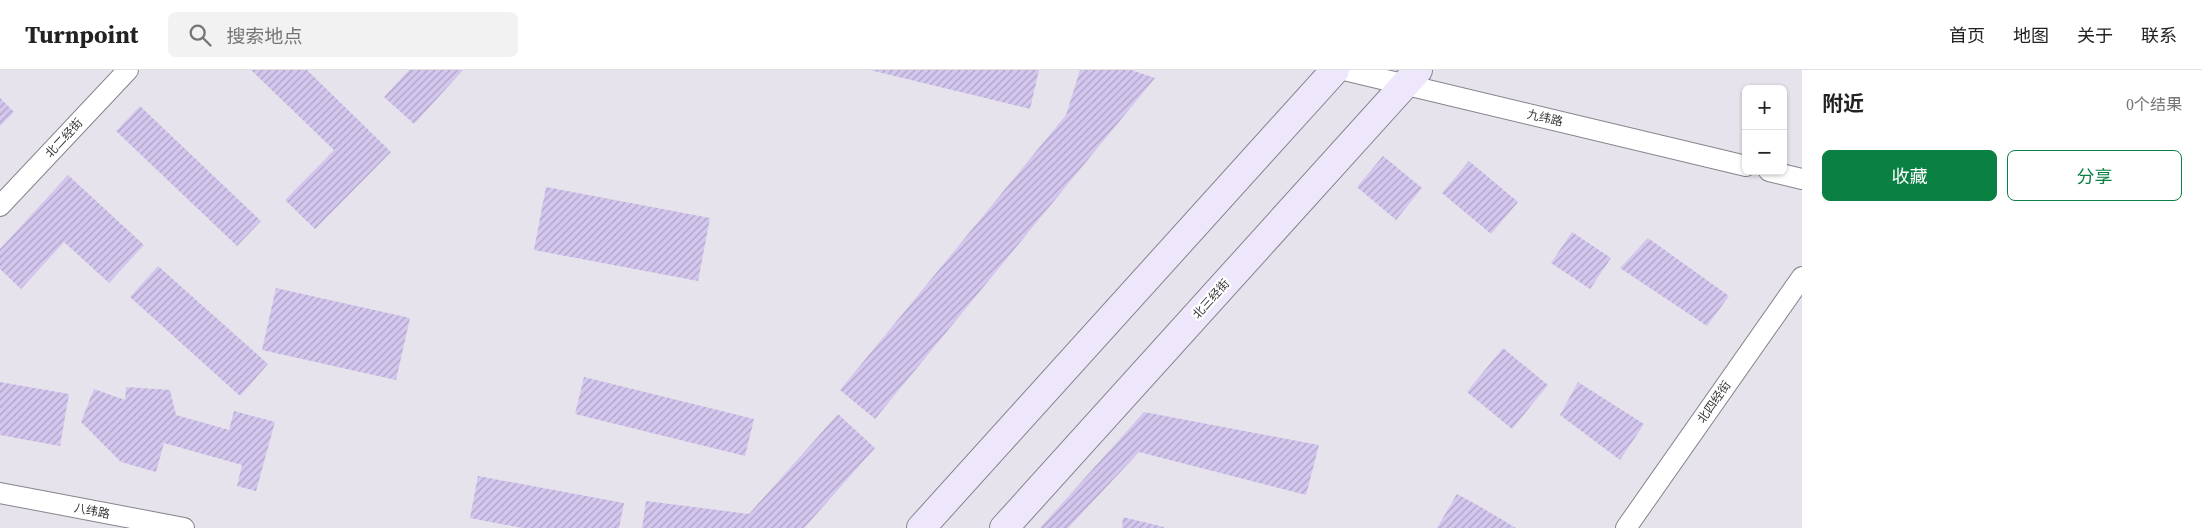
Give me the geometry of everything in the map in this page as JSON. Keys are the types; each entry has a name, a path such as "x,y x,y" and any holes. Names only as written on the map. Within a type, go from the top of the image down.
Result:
{"main road":[{"path":"922,528 1335,70"},
{"name":"北三经街","path":"1004,528 1411,77"}],"street":[{"name":"北二经街","path":"0,206 128,70"},
{"name":"九纬路","path":"1344,70 1411,77 1742,165"},
{"path":"1786,175 1802,179"},
{"name":"北四经街","path":"1626,528 1802,276"},
{"name":"八纬路","path":"0,493 173,527"}],"building":[{"path":"251,70 307,70 391,152 315,229 285,200 334,150"},
{"path":"409,70 463,70 414,124 384,97"},
{"path":"870,70 1039,70 1030,109"},
{"path":"1080,70 1131,70 1155,78 875,419 840,390 1066,115"},
{"path":"0,98 14,112 0,126"},
{"path":"140,106 261,221 237,246 116,131"},
{"path":"1383,156 1422,188 1396,220 1357,187"},
{"path":"1469,161 1518,202 1491,234 1442,193"},
{"path":"68,175 144,245 109,283 64,242 21,289 0,269 0,249"},
{"path":"546,187 710,218 698,281 534,250"},
{"path":"1572,232 1611,258 1590,289 1551,263"},
{"path":"1648,238 1729,296 1707,326 1620,268"},
{"path":"158,266 268,364 240,396 130,297"},
{"path":"276,288 410,318 396,380 262,350"},
{"path":"1503,348 1548,385 1512,429 1467,392"},
{"path":"584,377 754,419 745,456 575,414"},
{"path":"0,382 69,394 60,446 0,435"},
{"path":"1578,382 1644,424 1620,460 1560,415"},
{"path":"126,387 170,390 176,415 229,430 234,411 275,422 256,491 237,486 242,465 164,443 156,472 121,462 81,422 94,389 125,400"},
{"path":"1144,412 1319,445 1306,495 1139,452 1068,528 1040,528"},
{"path":"838,414 875,448 804,528 642,528 646,501 749,514"},
{"path":"478,476 624,503 619,528 522,528 470,518"},
{"path":"1457,494 1479,506 1516,528 1437,528"},
{"path":"1123,517 1164,527 1164,528 1122,528"}]}
